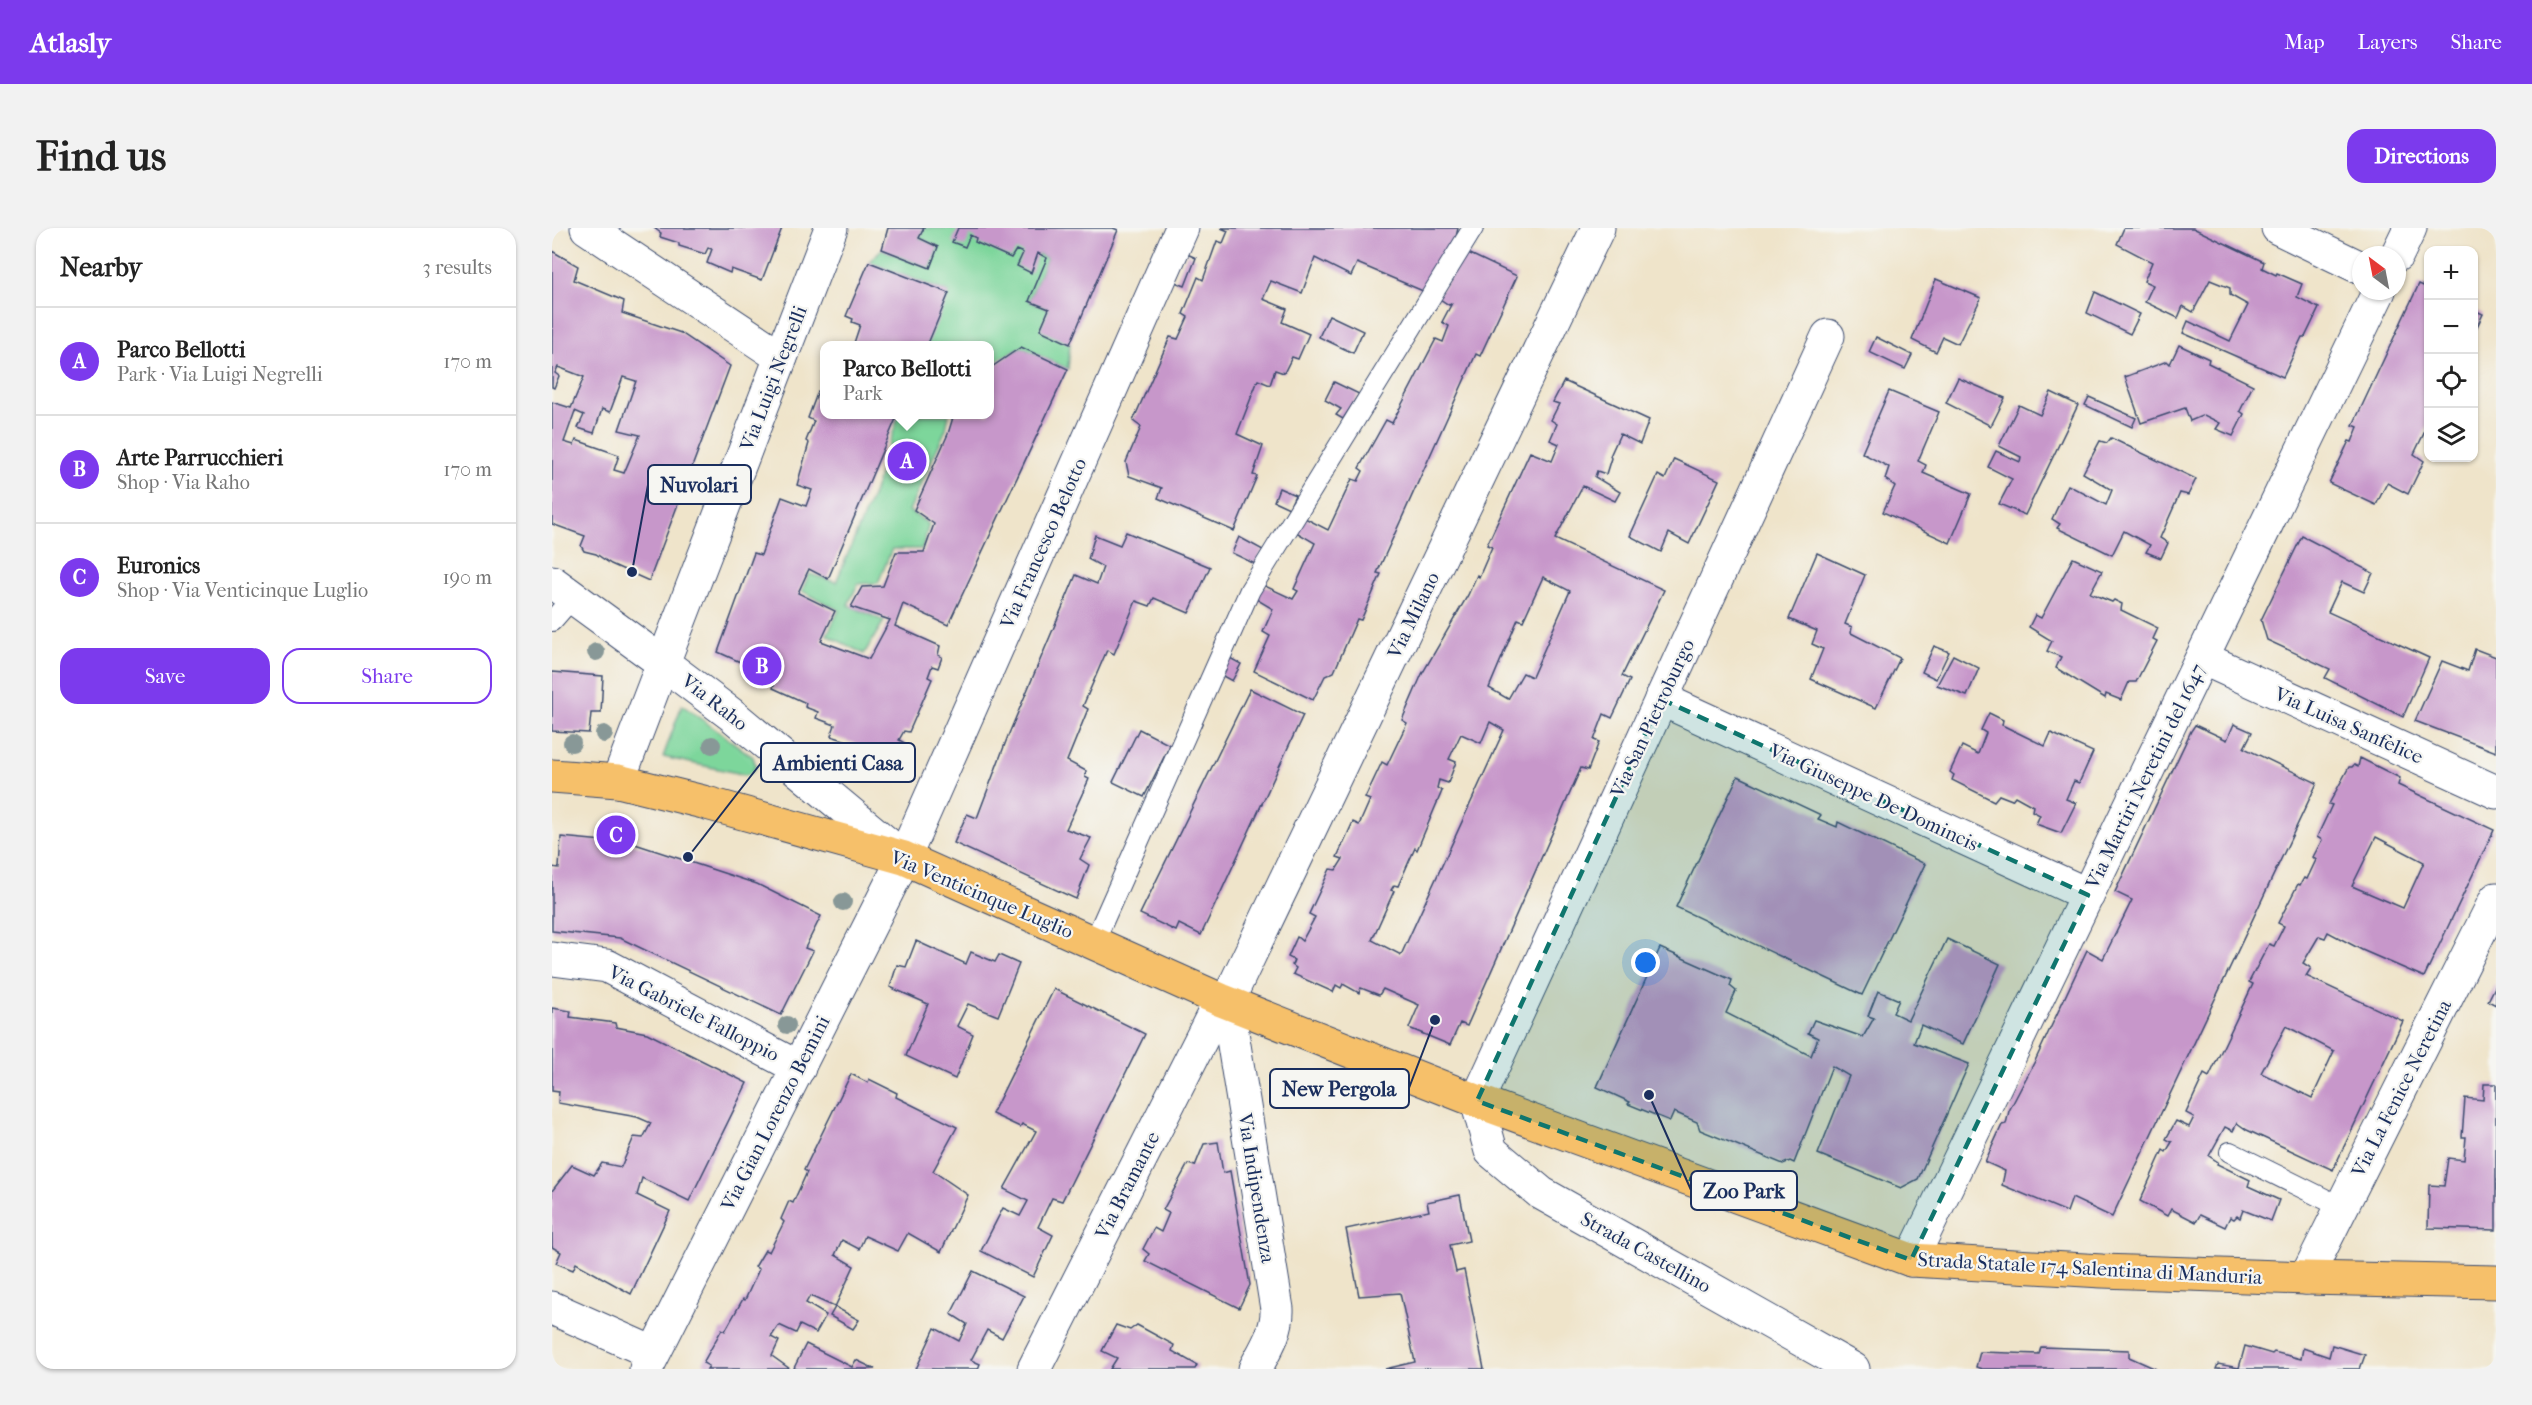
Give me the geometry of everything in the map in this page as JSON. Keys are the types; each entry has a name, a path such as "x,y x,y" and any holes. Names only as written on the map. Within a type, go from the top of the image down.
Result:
{"main road":[{"name":"Via Venticinque Luglio","path":"552,776 618,782 703,802 904,858 1224,1001"},
{"name":"Strada Statale 174 Salentina di Manduria","path":"1224,1001 1477,1101 1911,1260 2102,1271 2496,1282"}],"street":[{"path":"587,228 781,357"},
{"name":"Via Luigi Negrelli","path":"663,663 831,228"},
{"name":"Via Francesco Belotto","path":"904,858 1182,228"},
{"path":"2278,228 2352,263"},
{"path":"2401,246 2410,228"},
{"name":"Via Milano","path":"1224,1001 1594,229"},
{"name":"Via Martiri Neretini del 1647","path":"1911,1260 2375,300"},
{"name":"Via San Pietroburgo","path":"1477,1101 1828,336"},
{"name":"Via Raho","path":"562,589 732,715 904,858"},
{"name":"Via Luisa Sanfelice","path":"2202,658 2496,792"},
{"name":"Via Raho","path":"618,782 663,663"},
{"name":"Via Giuseppe De Domincis","path":"1661,699 2088,895"},
{"name":"Via Gian Lorenzo Bemini","path":"649,1361 904,858"},
{"name":"Via La Fenice Neretina","path":"2306,1278 2496,899"},
{"name":"Via Gabriele Falloppio","path":"552,959 607,966 799,1068"},
{"name":"Via Bramante","path":"1034,1369 1224,1001"},
{"name":"Via Indipendenza","path":"1224,1001 1277,1309 1278,1321 1274,1332 1255,1369"},
{"name":"Strada Castellino","path":"1477,1101 1491,1151 1541,1193 1853,1369"},
{"path":"552,1308 649,1361"}],"lane":[{"path":"1094,942 1250,590 1473,228"},
{"path":"552,621 562,589"},
{"path":"2230,1152 2341,1207"}],"highlighted area":[{"path":"1661,699 2088,895 1911,1260 1477,1101"}],"green space":[{"path":"923,228 978,228 1047,258 1029,301 1049,309 1070,344 1068,369 1021,347 994,362 994,341 926,341 949,293 869,262 882,249 930,268 938,247 919,238"},
{"path":"898,419 948,419 946,429 909,511 929,524 922,549 892,549 878,583 858,584 848,605 884,621 864,654 827,635 839,610 802,591 809,574 836,582 873,494"},
{"path":"682,705 753,757 756,766 751,773 746,775 663,757"}],"building":[{"path":"654,228 782,228 762,280 731,269 730,273 707,263 712,249 708,248 705,254 679,246 679,243 660,237 661,233"},
{"path":"888,228 924,228 919,238 938,247 930,268 882,249"},
{"path":"958,228 1113,228 1118,230 1070,344 1040,330 1049,309 1029,301 1047,258 1038,253 1031,273 1017,266 1023,253 1016,250 1011,258 975,242 976,238 970,235 965,247 952,242"},
{"path":"1221,228 1458,228 1456,237 1423,291 1357,263 1351,276 1315,258 1302,293 1271,281 1263,299 1287,309 1282,322 1309,334 1298,359 1292,357 1284,373 1275,370 1270,385 1258,380 1237,434 1263,446 1253,475 1257,476 1234,531 1158,498 1162,488 1129,476 1126,462 1141,427 1133,421 1170,337 1178,339 1188,317 1183,314 1198,277 1203,280 1217,241 1223,243 1228,231"},
{"path":"2124,228 2193,228 2264,262 2262,268 2302,284 2297,297 2319,308 2283,377 2183,333 2188,321 2230,341 2248,305 2230,295 2230,288 2210,280 2193,312 2183,306 2178,318 2145,302 2153,285 2144,281 2152,262 2117,244"},
{"path":"552,251 578,266 574,280 624,301 622,313 681,333 730,366 649,581 611,564 596,554 584,551 581,546 585,536 552,524 552,402 571,408 584,377 558,367 555,373 559,376 554,388 552,387","holes":["623,377 636,381 619,430 640,435 624,473 614,470 619,455 576,440 574,445 564,442 575,411 584,415 578,428 594,433 602,409 610,412"]},
{"path":"1466,252 1517,276 1480,356 1476,354 1377,573 1381,574 1361,620 1357,619 1334,672 1325,676 1313,700 1254,671 1270,636 1263,632 1273,609 1256,599 1263,585 1293,599 1298,591 1294,589 1315,543 1296,532 1303,517 1328,530 1352,479 1358,481 1363,471 1359,468 1386,420 1392,423 1436,339 1443,342 1449,326 1442,322 1452,303 1449,305 1437,297"},
{"path":"1187,254 1196,258 1185,286 1175,282"},
{"path":"869,262 949,293 929,341 855,341 860,325 852,322 853,319 846,316"},
{"path":"1936,279 1981,298 1958,344 1943,337 1936,352 1912,340"},
{"path":"2419,284 2424,286 2424,433 2414,454 2424,461 2408,494 2387,483 2376,505 2329,483 2349,441 2352,442 2358,427 2353,425"},
{"path":"2095,292 2140,314 2130,334 2087,313"},
{"path":"2478,312 2483,314 2478,325"},
{"path":"1329,315 1363,331 1353,353 1319,337"},
{"path":"1876,337 1912,355 1905,369 1869,352"},
{"path":"2179,345 2209,359 2208,363 2253,385 2240,411 2244,414 2233,436 2216,429 2220,423 2204,415 2190,421 2185,408 2141,423 2125,377 2167,361 2170,364"},
{"path":"1021,347 1068,369 948,625 903,604 895,626 940,646 938,655 942,657 938,668 932,666 928,677 932,679 909,732 904,731 899,740 905,743 894,771 867,760 870,748 831,736 835,725 816,718 818,712 805,707 806,703 773,688 775,682 768,679 769,675 718,652 754,553 761,555 782,497 806,506 812,490 797,485 809,443 806,441 814,421 808,418 818,391 820,392 820,419 896,419 828,579 809,569 798,593 835,611 821,641 869,659 890,620 851,607 862,587 883,586 896,552 924,552 934,524 914,510 952,419 994,419 994,366"},
{"path":"1958,378 2005,398 1991,426 1946,403"},
{"path":"1564,381 1649,420 1640,444 1620,434 1610,456 1606,474 1597,471 1595,477 1620,492 1615,501 1583,486 1555,539 1664,590 1622,676 1630,680 1612,718 1604,714 1594,740 1599,742 1588,770 1581,768 1467,1026 1460,1023 1450,1045 1409,1028 1419,1005 1383,989 1379,995 1361,988 1359,993 1343,984 1341,988 1336,985 1333,992 1293,974 1296,968 1292,965 1294,960 1288,957 1297,937 1302,941 1315,917 1309,914 1330,869 1336,870 1343,859 1337,857 1353,822 1359,825 1370,800 1365,798 1382,762 1387,765 1407,723 1402,720 1422,674 1468,595 1477,575 1479,577 1492,547 1487,545 1530,452 1552,461 1559,444 1550,440 1557,424 1551,420 1559,404 1553,402","holes":["1543,577 1570,591 1532,677 1523,673 1508,699 1489,688 1518,619 1523,621","1490,722 1504,730 1401,955 1372,940 1394,891 1391,890 1394,885 1398,886 1415,848 1417,850 1442,791 1437,788 1439,780 1448,783 1456,762 1449,759 1461,734 1481,743"]},
{"path":"1334,382 1359,394 1343,419 1336,415 1341,409 1325,400"},
{"path":"1889,391 1939,412 1918,461 1926,465 1923,473 1971,494 1950,543 1883,512 1895,486 1885,479 1889,467 1862,453"},
{"path":"2051,392 2078,405 2025,515 1999,504 2012,479 1988,467 1996,451 2020,462 2021,457 1999,446 2019,405 2040,415"},
{"path":"2089,397 2136,418 2132,427 2085,405"},
{"path":"2111,438 2196,479 2188,495 2180,493 2160,538 2168,543 2161,558 2146,552 2150,545 2124,531 2112,555 2057,528 2060,524 2052,519 2068,485 2106,505 2112,490 2083,473 2100,441 2107,443"},
{"path":"1674,459 1719,480 1689,544 1669,533 1661,552 1630,536 1658,475 1665,479"},
{"path":"1279,488 1295,495 1289,508 1274,501"},
{"path":"1126,532 1210,567 1189,613 1154,598 1150,606 1136,601 1114,654 1107,650 1083,706 1088,709 1067,761 1086,771 1085,777 1089,779 1066,829 1091,838 1080,859 1089,865 1076,899 954,843 967,814 977,818 1008,736 1076,575 1097,584 1103,567 1088,559 1095,535 1120,545"},
{"path":"2302,536 2373,573 2364,592 2342,582 2328,612 2429,658 2403,717 2325,678 2330,669 2267,640 2261,620"},
{"path":"1239,537 1263,550 1255,564 1232,553"},
{"path":"1817,553 1865,575 1845,624 1852,627 1851,633 1900,658 1876,708 1811,679 1823,649 1812,644 1817,631 1789,619"},
{"path":"2073,558 2102,571 2090,593 2122,604 2121,610 2158,628 2153,639 2157,641 2136,682 2129,682 2121,700 2106,694 2105,698 2056,668 2061,657 2047,651 2052,641 2029,627 2035,615 2041,618"},
{"path":"1934,646 1949,652 1936,679 1922,672"},
{"path":"2475,649 2496,657 2496,752 2415,721 2442,661 2468,671"},
{"path":"1953,655 1979,668 1967,696 1937,685"},
{"path":"1228,657 1241,664 1232,681 1219,674"},
{"path":"552,672 603,676 601,713 591,713 589,733 552,731"},
{"path":"1250,689 1303,715 1201,935 1179,924 1176,931 1140,914"},
{"path":"1989,713 2003,720 2002,725 2045,746 2051,733 2093,752 2079,783 2074,781 2066,799 2076,803 2061,833 2036,824 2040,815 2032,811 2033,806 2015,796 2012,800 1999,795 1994,801 1952,780 1954,775 1950,772 1962,746 1978,754 1986,733 1981,730"},
{"path":"2234,724 2252,732 2244,748 2317,783 2112,1217 2072,1198 2067,1212 2002,1185 2005,1171 1985,1162 2002,1125 2006,1124 2009,1111 2087,950 2103,959 2132,900 2115,892 2191,731 2195,725 2227,740"},
{"path":"1139,729 1170,745 1144,797 1113,782"},
{"path":"2360,758 2400,778 2398,785 2494,830 2424,977 2362,950 2328,932 2325,938 2319,936 2303,963 2311,968 2306,976 2403,1021 2333,1170 2247,1130 2237,1123 2233,1131 2225,1127 2209,1156 2218,1162 2217,1164 2250,1180 2248,1186 2279,1200 2271,1221 2243,1210 2240,1218 2230,1217 2225,1227 2200,1215 2196,1222 2171,1209 2167,1216 2140,1201 2163,1150 2166,1152 2172,1142 2166,1139 2176,1121 2189,1127 2194,1117 2186,1113 2204,1074 2209,1077 2253,984 2249,982 2269,944 2274,946 2284,926 2278,923 2298,884 2300,885 2304,878 2307,879 2316,860 2313,857 2322,840 2317,837 2332,805 2329,804 2349,767 2354,765 2358,767","holes":["2376,837 2424,862 2403,908 2352,886","2286,1026 2334,1051 2312,1098 2261,1073"]},
{"path":"1738,776 1821,815 1818,819 1837,827 1838,822 1925,864 1862,995 1676,907"},
{"path":"561,837 635,844 757,884 821,916 805,948 813,951 781,1015 620,938 552,931 552,867 559,868"},
{"path":"1947,939 2000,964 1963,1044 1921,1025 1914,1043 1969,1064 1918,1179 1901,1188 1818,1154 1849,1076 1832,1066 1794,1163 1790,1161 1783,1164 1700,1130 1697,1122 1674,1112 1670,1121 1628,1104 1630,1102 1597,1087 1660,948 1732,980 1730,986 1736,991 1726,1013 1811,1056 1818,1038 1808,1033 1814,1020 1863,1037 1874,1018 1868,1016 1878,991 1899,1000 1893,1013 1908,1020"},
{"path":"916,941 966,964 971,952 995,962 999,955 1019,964 998,1016 968,1004 957,1026 973,1034 955,1079 906,1056 928,1004 890,987 897,965 906,967"},
{"path":"2496,985 2496,1005 2488,1001"},
{"path":"1054,989 1145,1034 1062,1201 1052,1198 1038,1227 1053,1235 1033,1277 981,1251 1003,1208 1020,1216 1028,1201 1004,1189 1036,1131 1022,1124 1020,1127 992,1114"},
{"path":"552,1008 571,1011 570,1017 615,1023 616,1027 647,1033 747,1083 689,1201 642,1178 637,1195 670,1211 631,1294 576,1263 573,1270 556,1263 561,1252 552,1247 552,1191 572,1165 594,1175 602,1163 621,1167 634,1137 643,1138 651,1123 637,1117 558,1103 559,1092 552,1091"},
{"path":"851,1074 868,1083 869,1079 897,1093 896,1097 957,1127 933,1171 968,1195 941,1252 908,1233 898,1251 865,1236 859,1249 842,1240 835,1255 854,1266 835,1307 810,1296 806,1303 826,1315 816,1333 800,1325 796,1333 779,1325 771,1337 779,1341 772,1356 790,1369 707,1369 709,1366 703,1363 722,1329 725,1331 743,1299 745,1300 759,1269 755,1267 765,1250 769,1252 784,1222 781,1219 789,1201 793,1203 807,1172 804,1170"},
{"path":"2484,1084 2496,1084 2496,1230 2428,1228 2429,1185 2444,1186 2448,1158 2464,1160 2466,1137 2462,1137 2465,1098 2483,1100"},
{"path":"1218,1142 1223,1173 1230,1171 1250,1285 1239,1308 1145,1261 1149,1254 1143,1249 1154,1228 1161,1232 1169,1213 1163,1210 1188,1164 1195,1166 1204,1144"},
{"path":"1460,1195 1469,1241 1450,1245 1456,1272 1464,1270 1484,1369 1385,1369 1415,1362 1400,1293 1359,1296 1346,1229 1429,1211 1427,1202"},
{"path":"973,1271 1024,1296 1002,1338 987,1330 971,1360 980,1364 978,1369 916,1369 935,1328 959,1341 967,1324 951,1314"},
{"path":"835,1307 859,1320 853,1329 830,1316"},
{"path":"1116,1325 1130,1330 1137,1325 1174,1345 1172,1351 1197,1365 1195,1369 1110,1369 1117,1358 1102,1351"},
{"path":"806,1344 852,1367 856,1360 875,1369 794,1368"},
{"path":"2332,1345 2365,1355 2360,1369 2216,1369 2218,1364 2239,1368 2245,1346 2301,1359 2303,1348 2329,1357"},
{"path":"2041,1347 2129,1350 2129,1357 2156,1369 1982,1369 1976,1367 1980,1352 2039,1354"}],"place":[{"name":"Parco Bellotti","path":"907,461"},
{"name":"Nuvolari","path":"632,572"},
{"name":"Arte Parrucchieri","path":"762,666"},
{"name":"Euronics","path":"616,835"},
{"name":"Ambienti Casa","path":"688,857"},
{"name":"New Pergola","path":"1435,1020"},
{"name":"Zoo Park","path":"1649,1095"}]}
